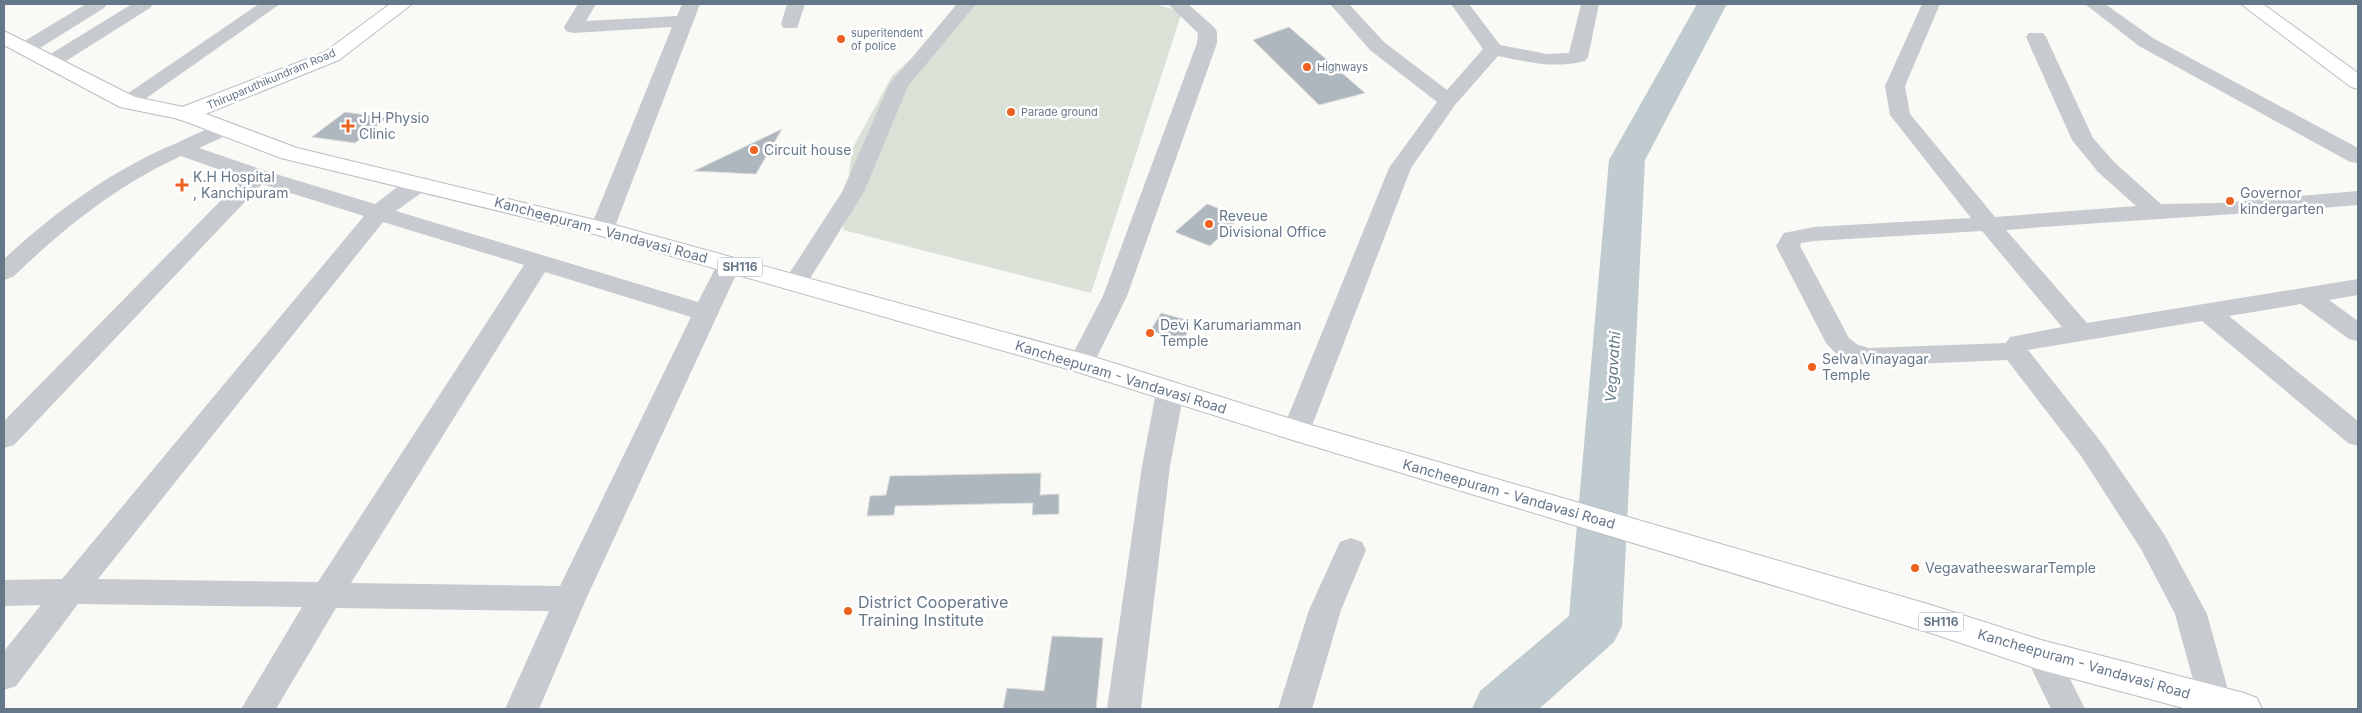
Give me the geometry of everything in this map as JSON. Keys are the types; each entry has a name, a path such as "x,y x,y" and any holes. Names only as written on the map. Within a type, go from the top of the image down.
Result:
{"main road":[{"name":"Thiruparuthikundram Road","path":"185,114 332,56 402,4"},
{"path":"2251,4 2358,83"},
{"name":"Kancheepuram - Vandavasi Road","path":"14,43 128,102 185,114 290,152 602,229 1081,364 1296,431 1931,619 2041,655 2229,705"}],"street":[{"path":"14,43 98,4"},
{"path":"51,62 144,4"},
{"path":"128,102 271,4"},
{"path":"587,4 573,27 688,12 602,229"},
{"path":"790,24 796,4"},
{"path":"795,283 853,192 899,85 967,4"},
{"path":"1081,364 1115,296 1207,43 1208,32 1177,4"},
{"path":"1339,4 1377,46 1448,101"},
{"path":"1460,4 1492,49 1568,61 1578,57 1590,4"},
{"path":"1931,4 1895,86 1900,115 2081,333"},
{"path":"2094,4 2146,42 2358,157"},
{"path":"2036,37 2083,140 2106,167 2155,211"},
{"path":"1296,431 1400,168 1448,101 1492,49"},
{"path":"4,272 84,202 122,178 225,129"},
{"path":"181,149 258,176 706,313"},
{"path":"4,438 258,176"},
{"path":"4,676 70,590 378,213 420,183"},
{"path":"2014,351 1869,357 1849,352 1839,343 1788,246 1792,238 1814,234 1989,224 2155,211 2220,210 2358,198"},
{"path":"258,709 328,594 538,263"},
{"path":"522,709 570,599 729,264"},
{"path":"2014,351 2019,343 2308,297 2358,287"},
{"path":"2308,297 2358,333"},
{"path":"2206,312 2358,436"},
{"path":"2014,351 2091,449 2153,542 2191,614 2229,705"},
{"path":"1124,709 1156,466 1170,392"},
{"path":"1295,709 1325,610 1351,550"},
{"path":"4,593 70,590 570,599"},
{"path":"2041,655 2068,709"}],"shaded area":[{"name":"Parade ground","path":"972,4 1155,4 1182,12 1091,293 843,230 852,149 892,76"}],"building":[{"name":"Highways","path":"1289,27 1365,93 1319,105 1253,40"},
{"path":"345,112 387,118 355,143 312,137"},
{"name":"Circuit house","path":"782,129 756,174 694,171"},
{"name":"Reveue Divisional Office","path":"1207,204 1241,217 1210,246 1175,232"},
{"path":"1161,313 1190,321 1184,344 1151,330"},
{"path":"1041,473 1040,495 1059,494 1059,514 1032,515 1033,503 895,506 894,515 867,516 870,496 886,495 890,476"},
{"path":"1052,636 1103,638 1096,709 1003,709 1007,688 1044,691"}],"waterway":[{"name":"Vegavathi","path":"1500,709 1595,626 1627,160 1712,4"}],"place":[{"name":"superitendent of police","path":"841,39"},
{"name":"Highways","path":"1307,67"},
{"name":"Parade ground","path":"1011,112"},
{"name":"J H Physio Clinic","path":"348,126"},
{"name":"Circuit house","path":"754,150"},
{"name":"K.H Hospital , Kanchipuram","path":"182,185"},
{"name":"Governor kindergarten","path":"2230,201"},
{"name":"Reveue Divisional Office","path":"1209,224"},
{"name":"Devi Karumariamman Temple","path":"1150,333"},
{"name":"Selva Vinayagar Temple","path":"1812,367"},
{"name":"VegavatheeswararTemple","path":"1915,568"},
{"name":"District Cooperative Training Institute","path":"848,611"}]}
